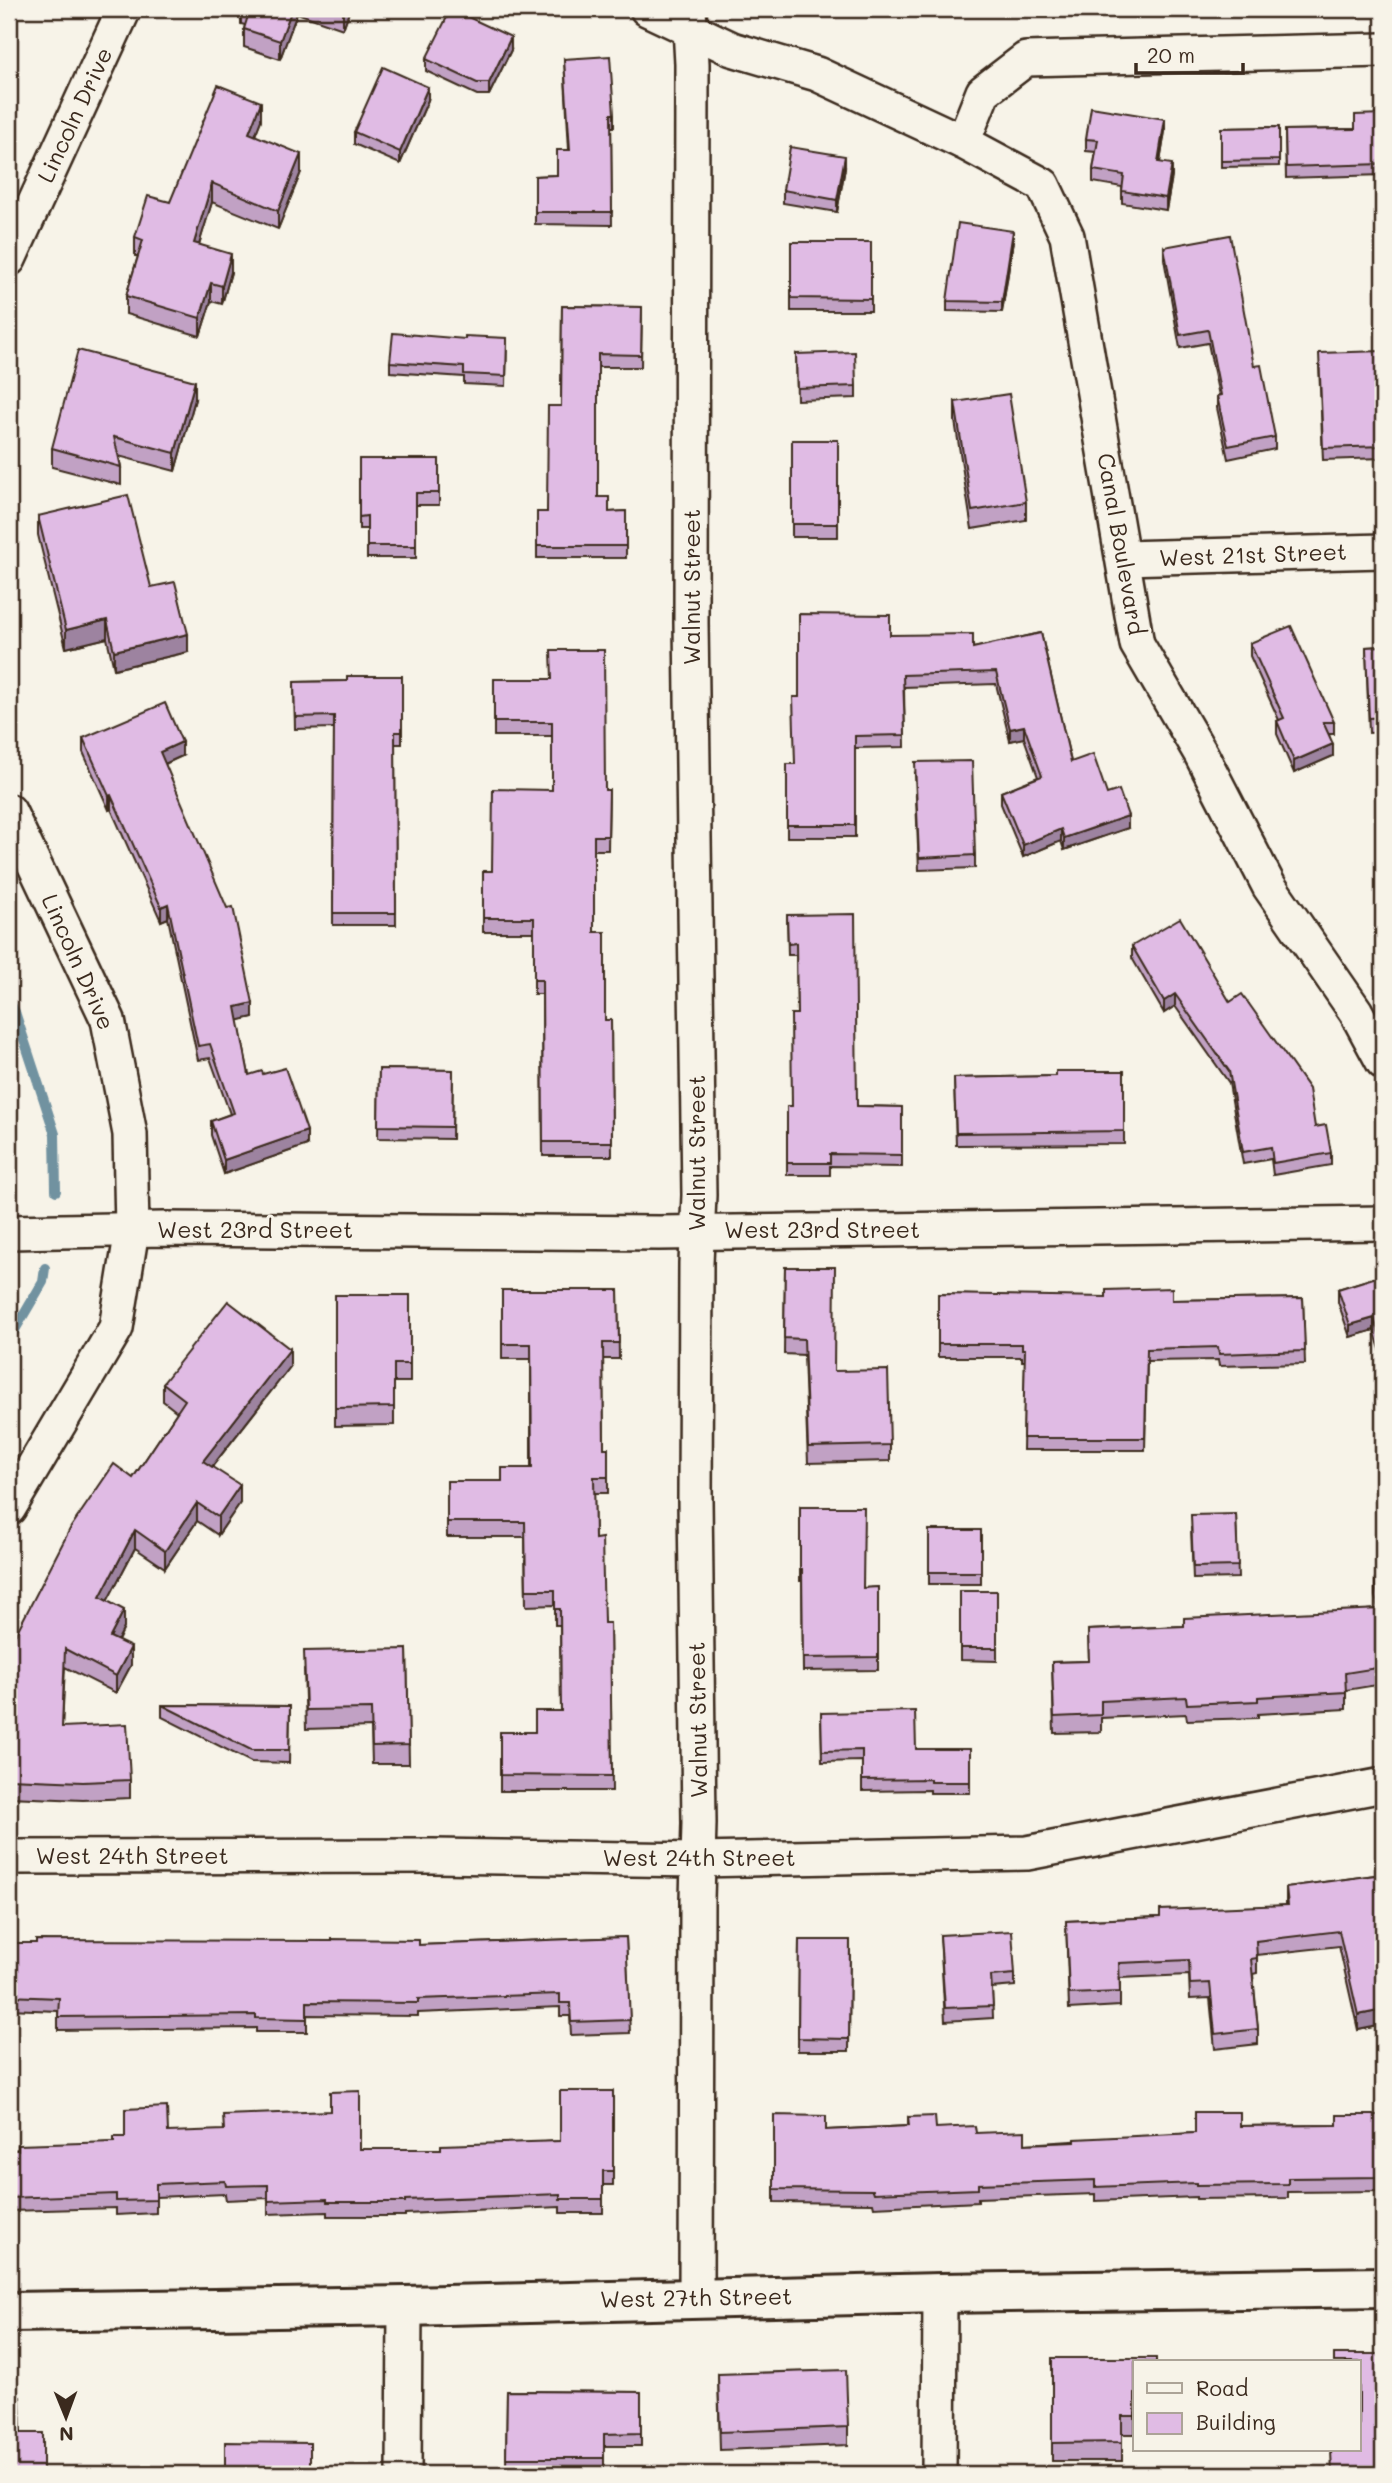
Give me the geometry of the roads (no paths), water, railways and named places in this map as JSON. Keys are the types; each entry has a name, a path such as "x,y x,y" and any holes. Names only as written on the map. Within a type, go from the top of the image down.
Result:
{"main road":[{"name":"West 27th Street","path":"9,2312 1383,2287"}],"street":[{"name":"Lincoln Drive","path":"9,259 124,9"},
{"name":"Canal Boulevard","path":"647,9 689,19 732,49 817,74 963,142 1043,185 1066,236 1137,644 1201,754 1269,886 1356,1012 1383,1062"},
{"name":"Walnut Street","path":"689,19 692,64 691,623 699,1823 696,2298"},
{"path":"963,142 983,92 1026,59 1383,50"},
{"name":"West 21st Street","path":"1123,558 1383,551"},
{"name":"Lincoln Drive","path":"9,811 108,1020 130,1134 132,1230 116,1328 9,1508"},
{"name":"West 23rd Street","path":"9,1232 132,1230 659,1233 1383,1223"},
{"name":"West 24th Street","path":"9,1857 433,1856 698,1860 1027,1853 1383,1785"},
{"path":"939,2474 940,2293"},
{"path":"404,2474 405,2306"}],"waterway":[{"path":"9,33 15,9"},
{"path":"9,1001 55,1134 56,1191"},
{"path":"9,1340 43,1282 45,1268"}]}
